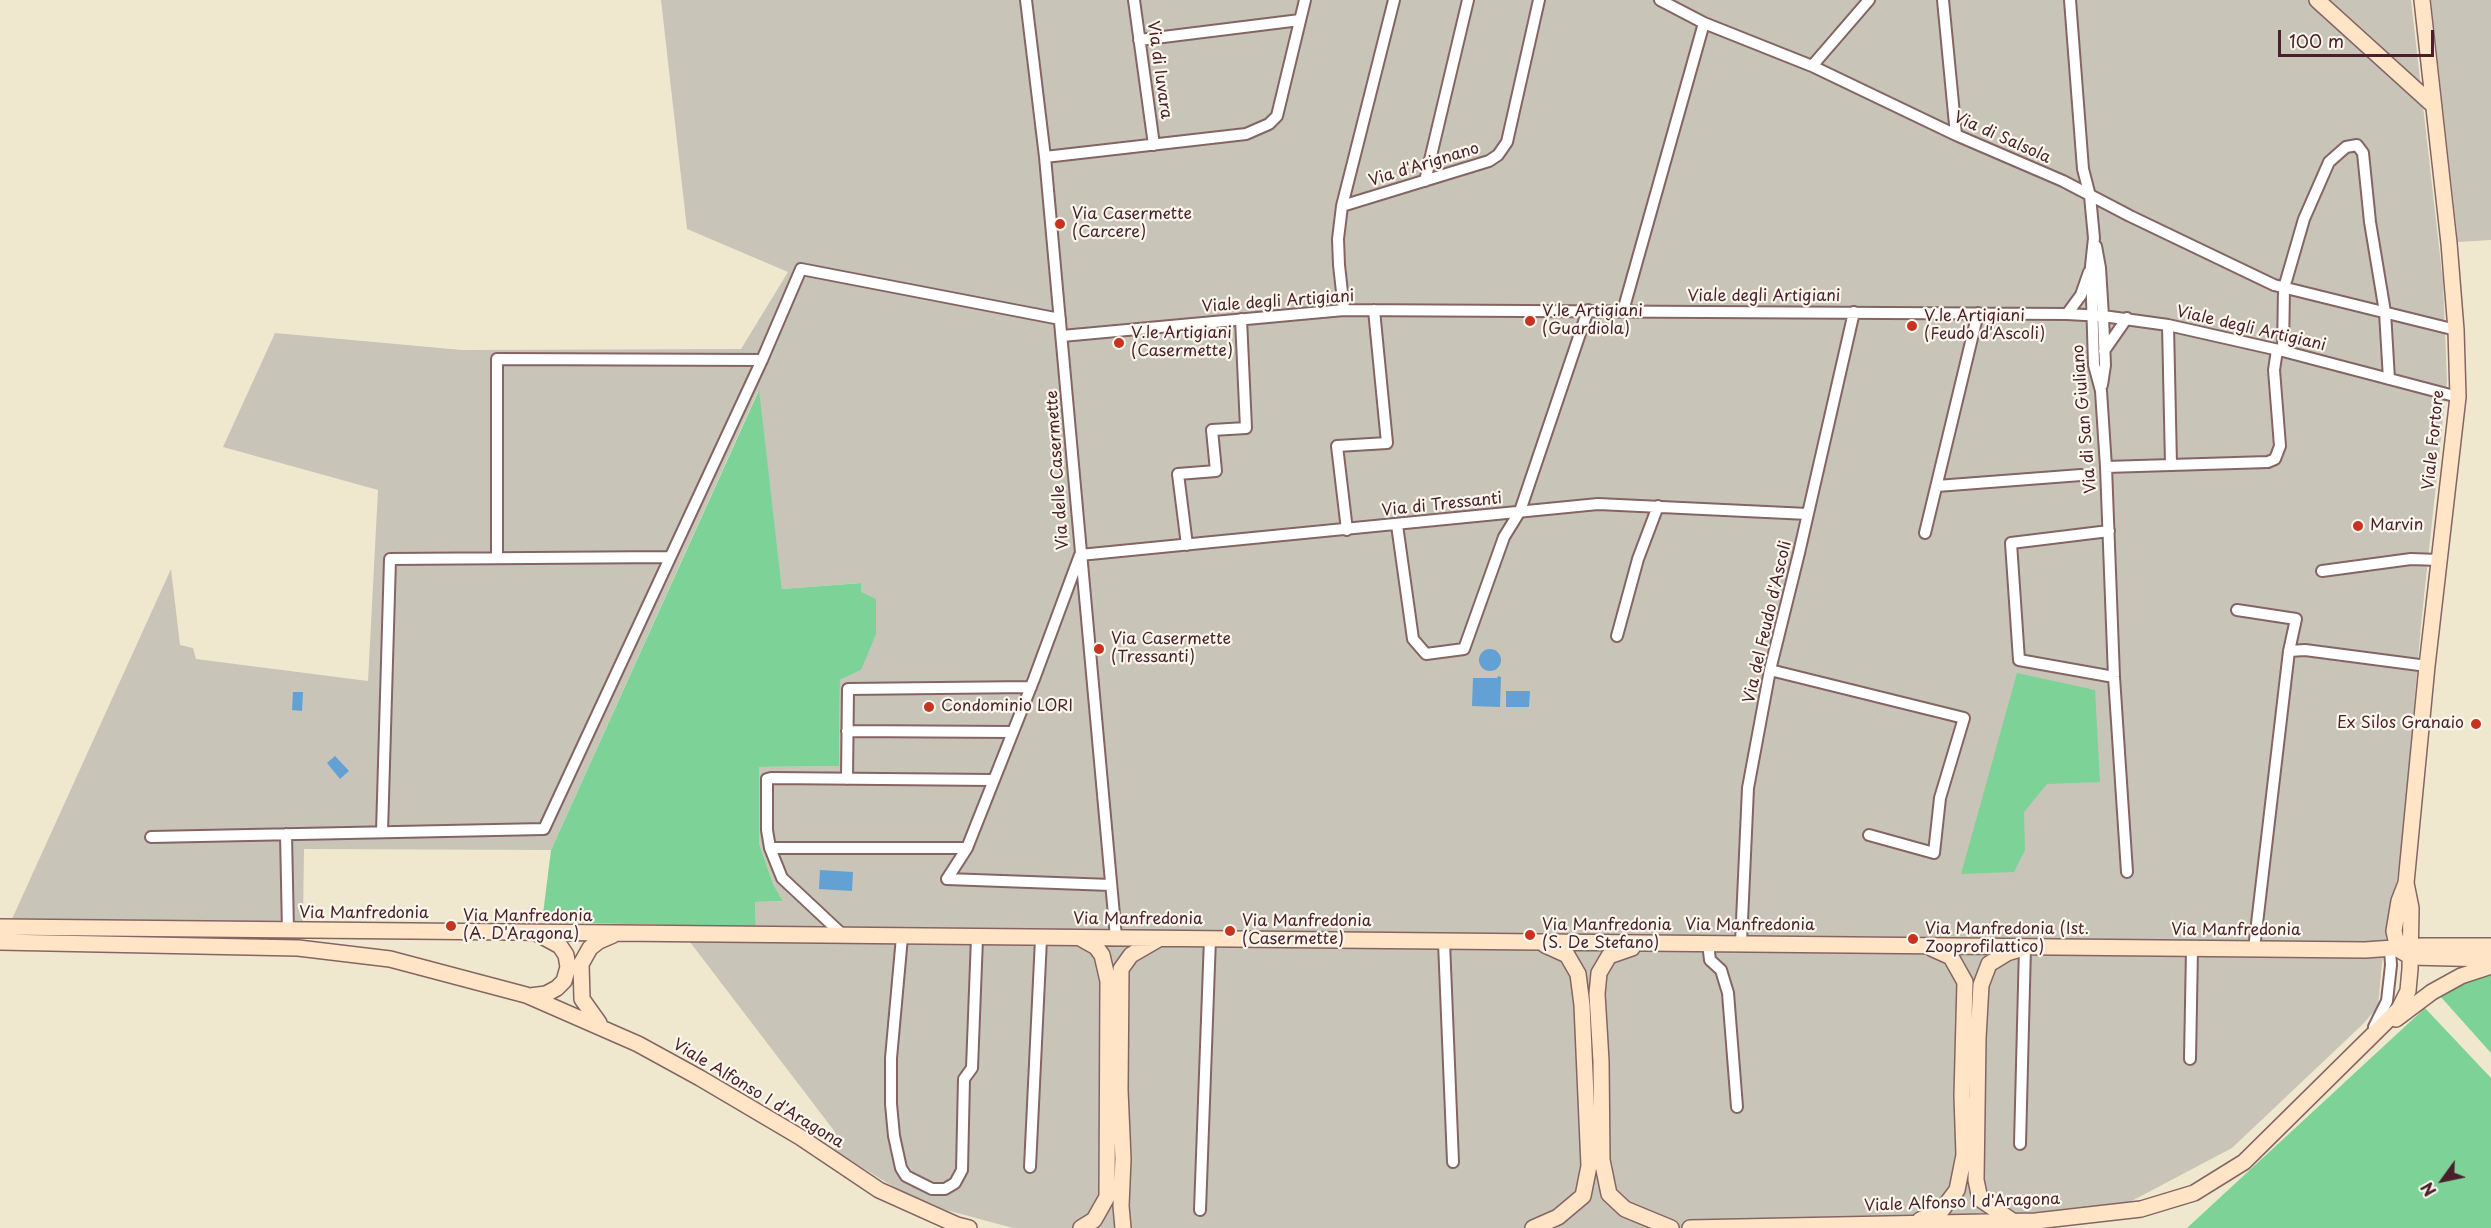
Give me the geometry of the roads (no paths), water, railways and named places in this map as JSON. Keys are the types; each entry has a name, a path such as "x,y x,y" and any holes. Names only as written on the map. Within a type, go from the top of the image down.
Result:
{"main road":[{"path":"2317,0 2434,106"},
{"name":"Viale Fortore","path":"2402,951 2410,908 2406,883 2427,666 2458,397 2456,330 2422,0"},
{"name":"Viale Fortore","path":"2402,951 2394,931 2399,901 2406,883"},
{"name":"Via Manfredonia","path":"0,927 288,932 529,932 1041,939 1116,937 2365,950 2491,959"},
{"path":"2365,950 2385,941 2394,931"},
{"path":"526,995 543,995 555,990 564,981 568,967 566,955 560,946 550,939 529,932"},
{"path":"606,1029 592,1015 582,999 581,964 585,954 596,943 622,933"},
{"path":"1080,938 1096,947 1102,955 1108,981 1107,1197 1094,1220 1081,1228"},
{"path":"1123,1228 1120,1206 1123,1159 1120,1090 1122,969 1131,955 1160,939"},
{"name":"Via Manfredonia","path":"0,942 298,948 390,959 526,995"},
{"path":"1533,1228 1558,1217 1583,1196 1589,1166 1582,1005 1578,974 1567,955 1539,942"},
{"path":"1649,944 1609,956 1599,973 1597,994 1601,1061 1602,1160 1609,1194 1625,1209 1671,1228"},
{"path":"1915,1223 1941,1211 1957,1190 1964,1155 1962,1096 1965,982 1951,957 1925,945"},
{"name":"Via Manfredonia","path":"2402,951 2491,946"},
{"path":"2012,1221 1994,1211 1980,1199 1976,1180 1978,1038 1982,985 1989,964 2007,953 2025,947"},
{"name":"Viale Alfonso I d'Aragona","path":"1690,1228 2036,1221 2141,1209 2194,1193 2244,1162 2399,1009 2408,990 2402,951"},
{"name":"Viale Alfonso I d'Aragona","path":"2359,1049 2432,992 2461,976 2491,966"},
{"name":"Viale Alfonso I d'Aragona","path":"526,995 606,1029 700,1078 800,1137 879,1190 957,1225 969,1228"}],"street":[{"name":"Via delle Casermette","path":"1026,0 1045,157 1116,937"},
{"name":"Via di Iuvara","path":"1134,0 1154,145"},
{"name":"Via di Iuvara","path":"1045,157 1246,134 1269,124 1277,116 1305,0"},
{"name":"Via d'Arignano","path":"1344,310 1338,256 1342,206 1394,0"},
{"path":"1425,180 1468,0"},
{"name":"Via d'Arignano","path":"1342,206 1490,161 1498,155 1508,142 1539,0"},
{"name":"Via di Salsola","path":"1660,0 1704,22 1812,66 1956,135 2062,181 2274,285 2456,330"},
{"path":"1812,66 1869,0"},
{"path":"1943,0 1956,135"},
{"name":"Via di San Giuliano","path":"2070,0 2083,169 2090,196 2094,238 2091,266 2098,315 2094,365 2101,392 2106,467 2114,676 2127,872"},
{"path":"1139,40 1300,20"},
{"path":"1623,311 1704,22"},
{"path":"2106,467 2268,462 2275,459 2280,446 2274,370 2280,350 2284,288 2304,219 2329,162 2346,147 2357,146 2363,153 2370,222 2385,312 2389,379"},
{"path":"2094,238 2100,267 2098,315 2105,365 2101,392"},
{"path":"2067,314 2081,295 2091,266"},
{"path":"151,837 544,830 762,360 801,269 1060,319"},
{"name":"Viale degli Artigiani","path":"1062,336 1344,310 2098,315 2168,325 2280,350 2458,397"},
{"path":"1347,530 1337,446 1386,444 1374,310"},
{"path":"1397,525 1413,639 1426,654 1464,649 1504,537 1520,511 1588,310"},
{"name":"Via del Feudo d'Ascoli","path":"1741,944 1748,788 1770,670 1854,312"},
{"path":"1925,533 1978,313"},
{"path":"2104,352 2127,318"},
{"path":"1186,546 1178,474 1216,471 1212,430 1246,429 1241,319"},
{"path":"2168,325 2171,465"},
{"path":"497,558 497,359 762,360"},
{"path":"1937,486 2081,475"},
{"name":"Via di Tressanti","path":"1080,555 1598,504 1808,514"},
{"path":"1617,636 1638,560 1658,506"},
{"path":"2109,531 2011,543 2019,660 2114,676"},
{"path":"1080,555 967,848 947,879 1111,885"},
{"path":"382,832 390,559 670,557"},
{"path":"2322,571 2411,559 2439,560"},
{"path":"2237,610 2296,619 2289,651 2254,949"},
{"path":"2289,651 2306,650 2427,666"},
{"path":"1770,670 1964,718 1940,798 1934,853 1869,835"},
{"path":"847,779 848,688 1031,687"},
{"path":"847,731 1013,732"},
{"path":"845,936 782,878 770,848 767,830 767,780 771,778 993,780"},
{"path":"286,834 288,932"},
{"path":"770,848 967,848"},
{"path":"902,937 891,1058 894,1136 901,1168 906,1176 932,1190 945,1189 955,1182 962,1170 964,1079 972,1068 977,938"},
{"path":"1030,1167 1041,939"},
{"path":"1200,1210 1210,939"},
{"path":"1444,942 1453,1162"},
{"path":"1708,943 1710,960 1721,970 1728,993 1737,1107"},
{"path":"2020,1144 2025,947"},
{"path":"2190,1059 2192,949"},
{"name":"Viale Alfonso I d'Aragona","path":"2359,1049 2381,1017 2387,1001 2391,965 2402,951"}],"water":[{"path":"1490,649 1498,652 1501,660 1498,668 1490,671 1482,668 1479,660 1482,652"},
{"path":"1501,677 1500,707 1472,706 1473,678 1497,678"},
{"path":"1506,691 1530,691 1529,707 1506,707"},
{"path":"293,692 303,692 302,711 292,710"},
{"path":"335,756 349,771 340,779 327,763"},
{"path":"820,870 853,872 852,891 819,889"}],"place":[{"name":"Via Casermette (Carcere)","path":"1060,224"},
{"name":"V.le Artigiani (Guardiola)","path":"1530,321"},
{"name":"V.le Artigiani (Feudo d'Ascoli)","path":"1912,326"},
{"name":"V.le Artigiani (Casermette)","path":"1119,343"},
{"name":"Marvin","path":"2358,526"},
{"name":"Via Casermette (Tressanti)","path":"1099,649"},
{"name":"Condominio LORI","path":"929,707"},
{"name":"Ex Silos Granaio","path":"2476,724"},
{"name":"Via Manfredonia (A. D'Aragona)","path":"451,926"},
{"name":"Via Manfredonia (Casermette)","path":"1230,931"},
{"name":"Via Manfredonia (S. De Stefano)","path":"1530,935"},
{"name":"Via Manfredonia (Ist. Zooprofilattico)","path":"1913,939"}]}
